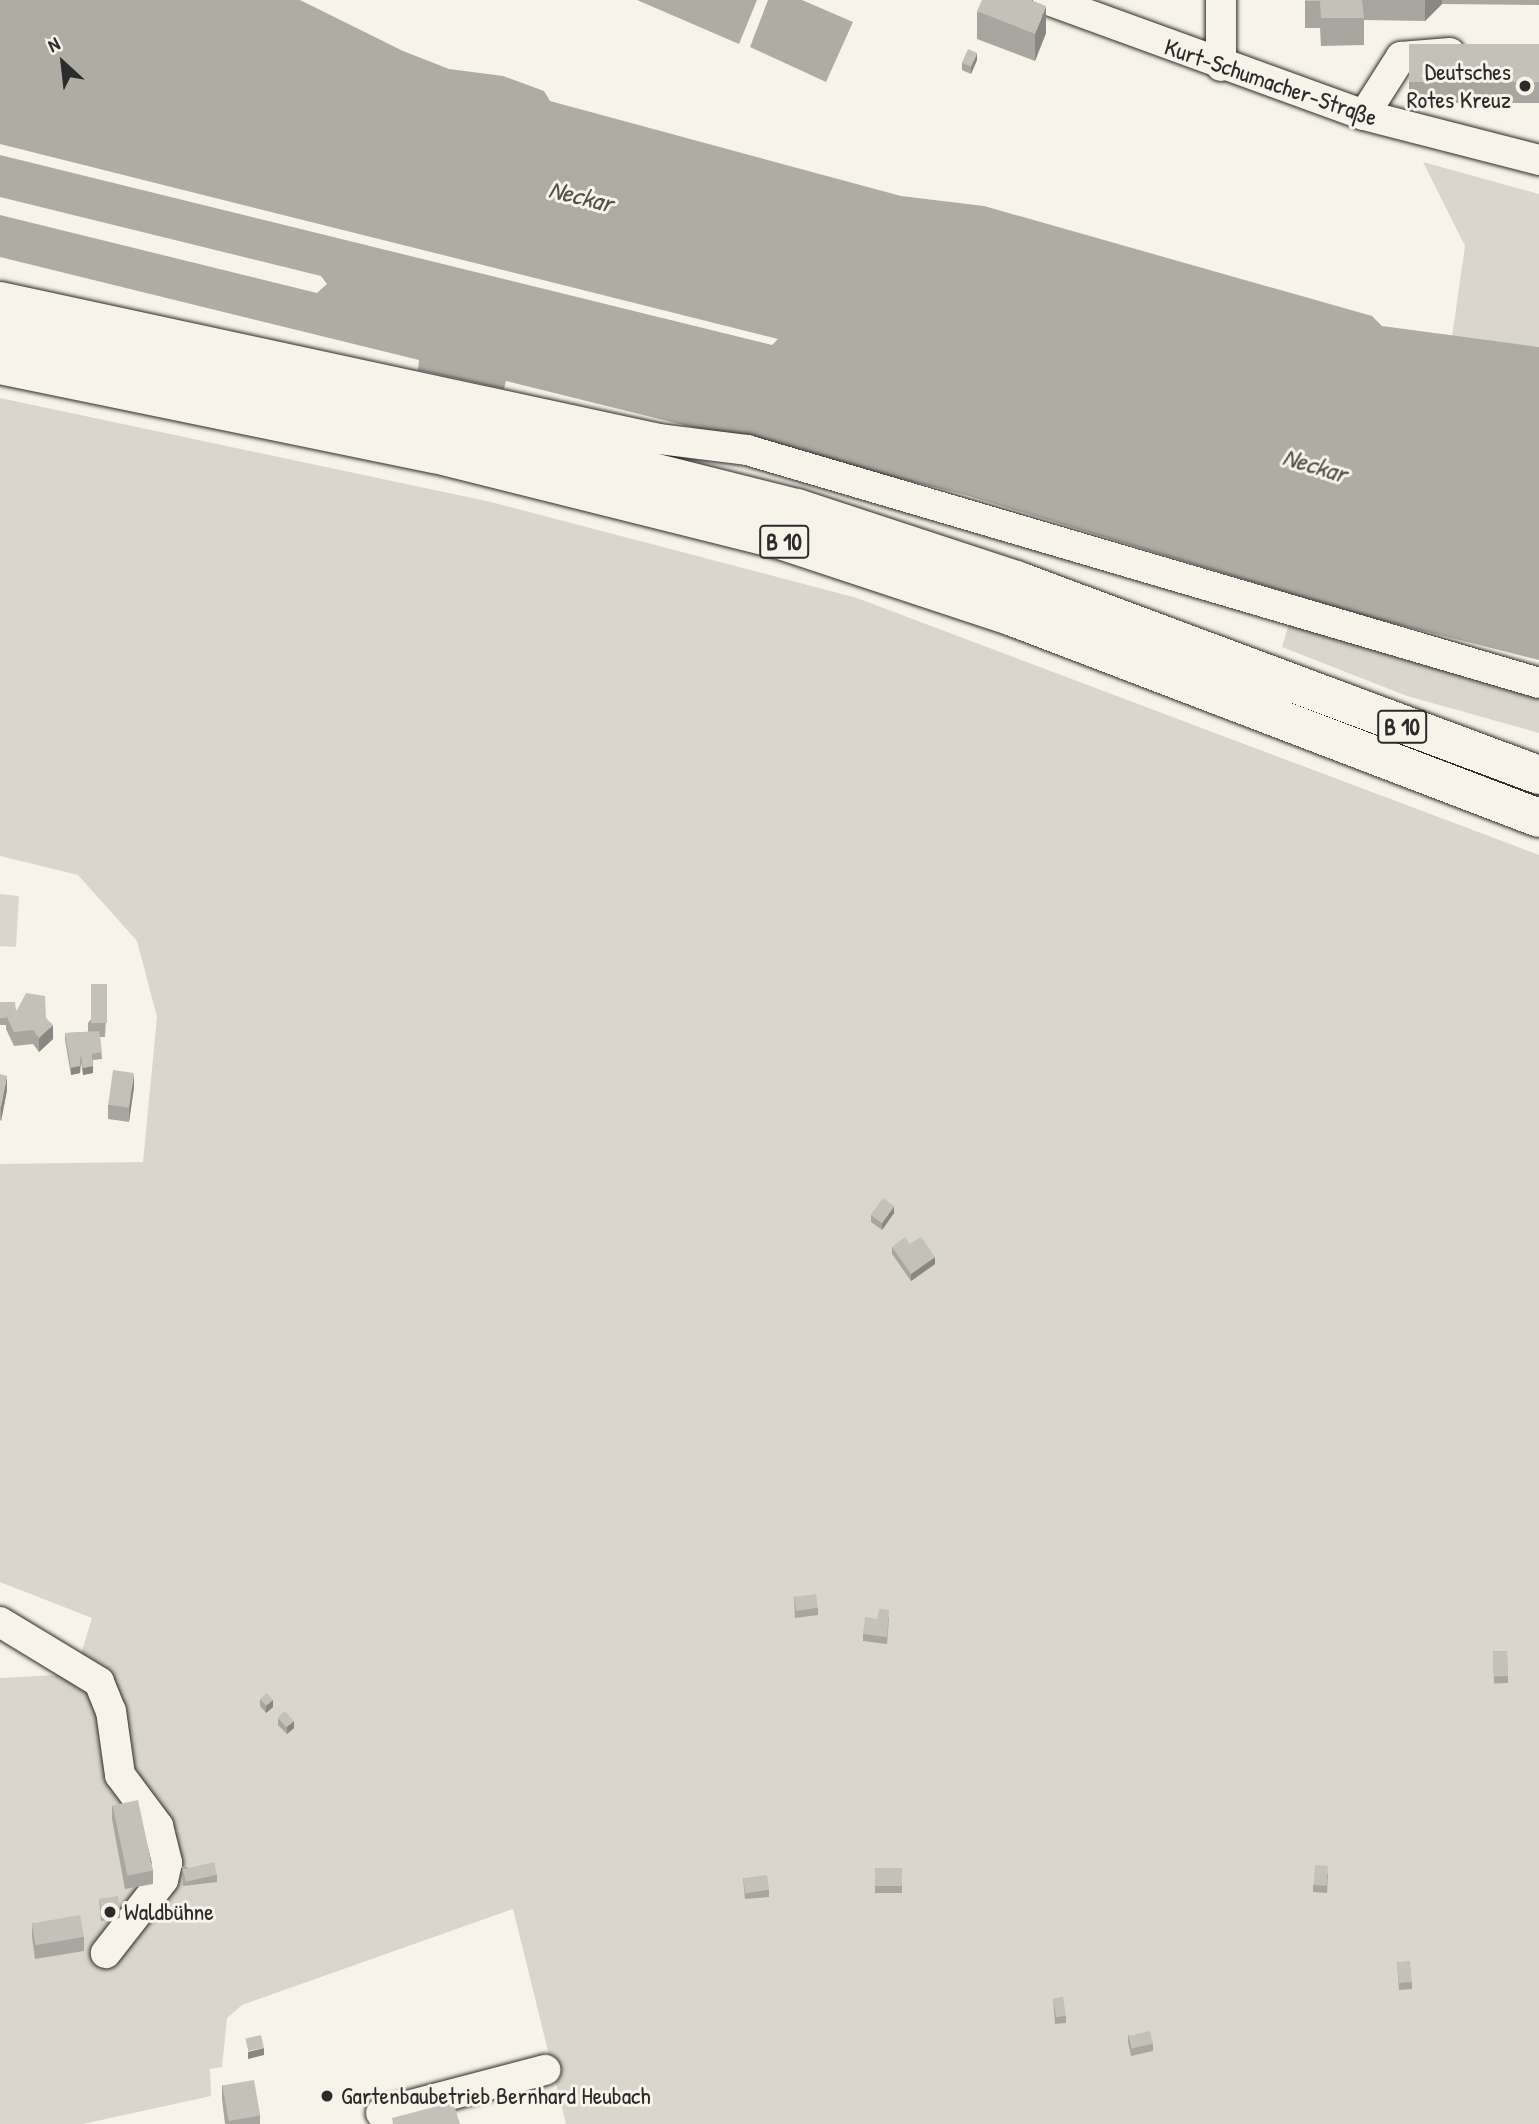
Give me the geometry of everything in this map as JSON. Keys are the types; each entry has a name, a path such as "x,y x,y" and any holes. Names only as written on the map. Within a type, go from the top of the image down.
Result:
{"highway":[{"name":"B 10","path":"0,328 450,421 785,504 1016,580 1539,775"},
{"name":"B 10","path":"0,365 435,454 783,541 1010,617 1539,818"},
{"path":"1266,675 1539,746"}],"street":[{"name":"Kurt-Schumacher-Straße","path":"1048,0 1221,66 1364,115 1539,160"},
{"path":"1221,0 1221,66"},
{"path":"1364,115 1401,57 1474,53"},
{"path":"0,298 659,439 747,450 1539,683"},
{"path":"0,1622 99,1682 120,1775 158,1826 167,1863 163,1880 106,1953"},
{"path":"382,2113 545,2070"}],"shaded area":[{"path":"1423,162 1539,194 1539,347 1452,337 1465,246"},
{"path":"0,398 491,502 857,598 1539,855 1539,2124 566,2124 513,1909 242,2005 227,2018 222,2067 210,2069 211,2096 83,2124 0,2124 0,1678 75,1674 92,1618 0,1582 0,1164 143,1162 157,1017 137,941 78,875 0,856"},
{"path":"1291,617 1539,691 1539,733 1407,696 1282,647"},
{"path":"0,894 19,896 16,947 0,946"}],"water":[{"name":"Neckar","path":"0,0 300,0 403,51 449,69 503,76 544,91 550,101 901,196 984,206 1372,316 1382,326 1539,347 1539,660 1372,618 962,494 506,381 504,389 418,370 419,360 0,257 0,215 317,293 327,284 321,276 0,197 0,155 772,345 778,339 0,144"},
{"path":"637,0 757,0 739,44"},
{"path":"768,0 802,0 853,22 826,82 750,47"}],"building":[{"path":"982,0 1031,0 1046,6 1035,34 977,11"},
{"path":"1305,0 1362,0 1364,18 1321,18 1320,1"},
{"path":"1409,44 1539,44 1539,82 1409,82"},
{"path":"968,49 977,53 971,67 962,63"},
{"path":"91,984 107,984 107,1023 91,1023"},
{"path":"26,993 45,996 46,1018 53,1025 39,1038 33,1030 14,1032 6,1015 17,1010"},
{"path":"0,1002 15,1002 16,1011 6,1015 6,1018 0,1018"},
{"path":"99,1031 102,1052 92,1054 93,1066 83,1068 81,1055 80,1066 71,1068 65,1033"},
{"path":"113,1070 134,1073 129,1108 108,1105"},
{"path":"0,1074 7,1076 1,1107 0,1106"},
{"path":"883,1198 894,1206 882,1223 871,1215"},
{"path":"905,1237 910,1244 921,1237 935,1257 911,1274 892,1247"},
{"path":"816,1594 818,1608 796,1611 794,1597"},
{"path":"879,1609 889,1610 887,1637 863,1634 865,1617 877,1619"},
{"path":"1493,1651 1507,1651 1508,1676 1494,1676"},
{"path":"267,1693 273,1700 266,1706 260,1699"},
{"path":"285,1711 294,1721 286,1727 278,1718"},
{"path":"138,1800 153,1870 128,1876 113,1805"},
{"path":"214,1862 217,1875 186,1882 183,1869"},
{"path":"1315,1865 1328,1866 1327,1886 1314,1885"},
{"path":"875,1868 902,1868 902,1886 875,1886"},
{"path":"767,1875 769,1890 745,1893 743,1878"},
{"path":"118,1896 120,1911 101,1913 99,1899"},
{"path":"80,1915 84,1937 36,1945 32,1924"},
{"path":"1410,1961 1412,1982 1399,1983 1397,1962"},
{"path":"1063,1997 1066,2016 1056,2017 1053,1999"},
{"path":"1150,2031 1153,2044 1131,2049 1129,2036"},
{"path":"261,2035 264,2048 248,2051 245,2039"},
{"path":"254,2080 260,2115 229,2121 222,2086"},
{"path":"453,2102 460,2124 393,2124 392,2118"}],"place":[{"name":"Deutsches Rotes Kreuz","path":"1525,86"},
{"name":"Waldbühne","path":"110,1912"},
{"name":"Gartenbaubetrieb Bernhard Heubach","path":"327,2096"}]}
